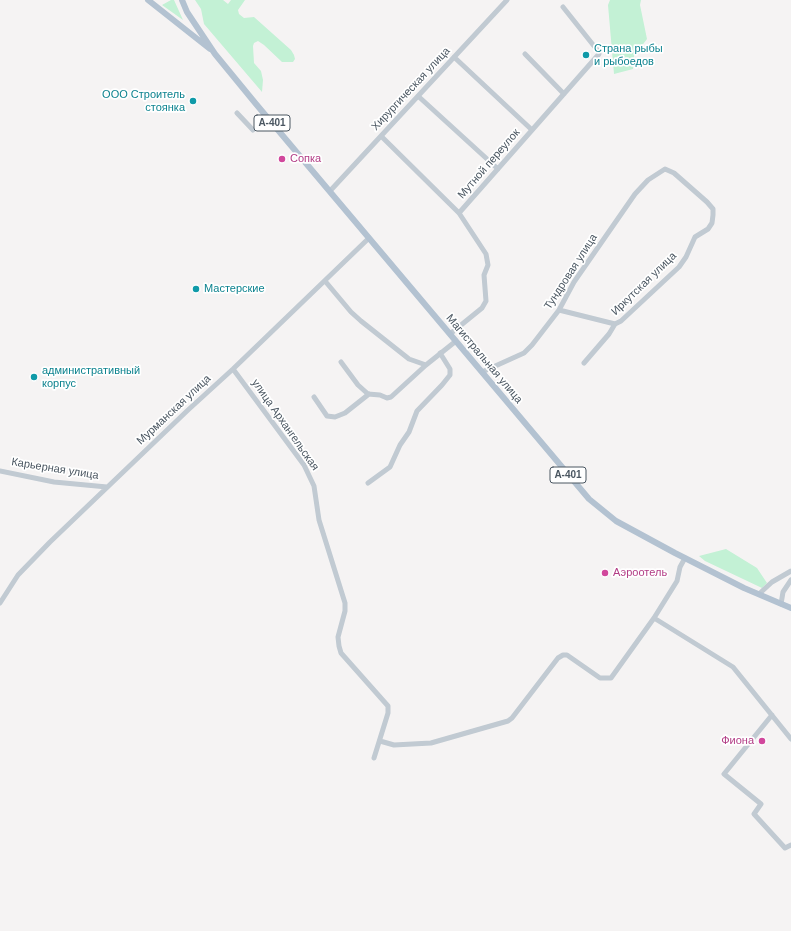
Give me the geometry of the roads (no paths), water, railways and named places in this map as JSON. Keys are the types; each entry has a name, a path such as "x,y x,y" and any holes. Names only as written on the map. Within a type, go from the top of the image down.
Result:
{"main road":[{"name":"Магистральная улица","path":"148,0 216,54"},
{"name":"Магистральная улица","path":"182,0 190,17 216,54 256,104 594,504 616,521 685,558 791,608"}],"street":[{"name":"Хирургическая улица","path":"330,191 507,0"},
{"name":"Мутной переулок","path":"450,334 482,308 486,301 484,275 488,265 486,254 459,213 599,54 563,8"},
{"path":"525,54 564,94"},
{"path":"454,57 532,130"},
{"path":"418,96 498,169"},
{"path":"237,113 253,130"},
{"path":"381,136 459,213"},
{"name":"Тундровая улица","path":"482,372 524,353 559,310 574,282 635,194 648,180 665,169"},
{"name":"Иркутская улица","path":"584,363 606,338 615,324 622,321 679,268 695,237 708,229 712,223 714,215 707,202 674,173 665,169"},
{"name":"Мурманская улица","path":"0,603 18,575 50,542 369,238"},
{"path":"325,281 351,312 361,321 409,359 426,364"},
{"path":"559,310 615,324"},
{"path":"341,362 358,385 369,394 380,395 387,398 391,397 426,364 456,341"},
{"path":"368,483 390,467 400,445 409,432 417,411 450,375 450,369 440,353"},
{"name":"улица Архангельская","path":"233,369 304,465 314,486 320,520 345,603 345,611 338,637 338,646 341,653 388,706 388,712 374,758"},
{"path":"314,397 327,416 335,417 345,413 369,394"},
{"name":"Карьерная улица","path":"0,471 54,482 107,487"},
{"path":"380,741 394,745 431,743 508,721 512,718 558,658 563,655 566,655 600,678 611,678 654,618 677,581 680,567 685,558"},
{"path":"759,594 772,582 791,571"},
{"path":"780,604 783,592 791,580"},
{"path":"654,618 733,667 791,739"},
{"path":"772,716 724,774 761,804 754,814 785,848 791,844"}],"place":[{"name":"Страна рыбы и рыбоедов","path":"586,55"},
{"name":"ООО Строитель стоянка","path":"193,101"},
{"name":"Сопка","path":"282,159"},
{"name":"Мастерские","path":"196,289"},
{"name":"административный корпус","path":"34,377"},
{"name":"Аэроотель","path":"605,573"},
{"name":"Фиона","path":"762,741"}]}
